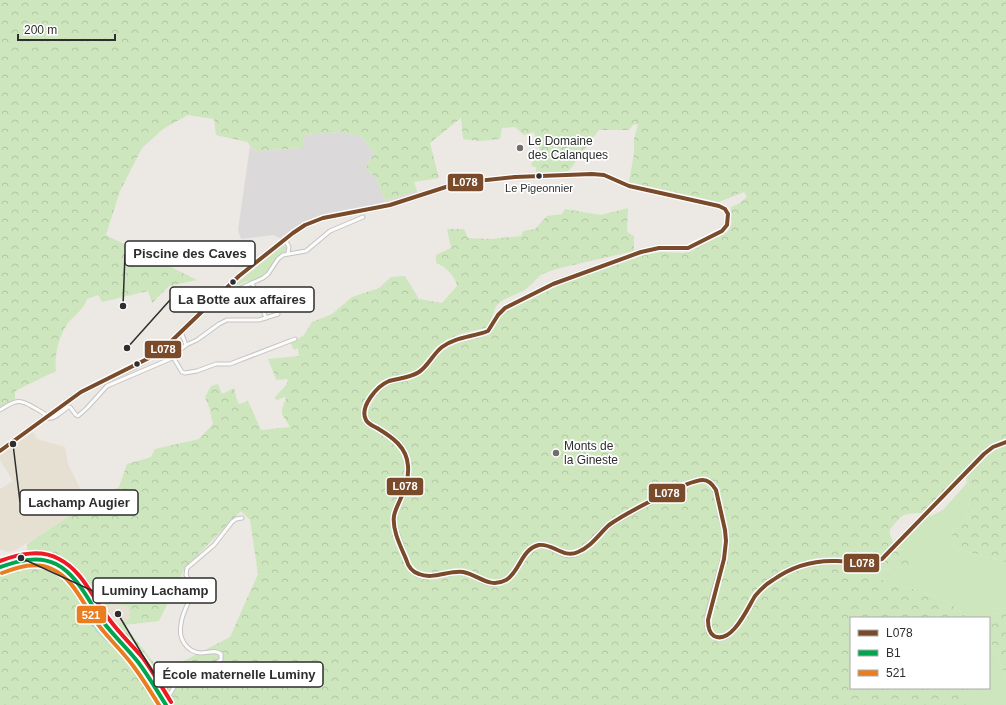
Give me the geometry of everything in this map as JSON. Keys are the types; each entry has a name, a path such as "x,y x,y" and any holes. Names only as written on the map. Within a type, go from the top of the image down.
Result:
{"main road":[{"path":"0,451 81,392 153,356 181,332 239,276 305,225 323,218 390,205 452,185 490,179 600,174 629,186 719,206 725,209 728,214 728,221 725,228 693,247 659,248 641,252 553,284 515,302 502,311 488,331 460,338 447,344 438,350 418,372 387,382 378,389 365,408 365,418 367,422 396,441 402,449 408,463 409,472 406,486 396,509 394,519 407,564 415,573 423,576 464,572 480,581 492,583 499,582 507,579 514,573 533,547 544,544 563,554 577,554 612,523 664,494 694,480 704,480 711,483 716,491 726,542 708,615 708,628 712,635 716,637 724,637 732,632 760,591 769,582 785,573 818,563 839,561 867,564 882,559 987,452 996,445 1006,442"}],"street":[{"path":"222,292 232,292 252,283 268,274 278,259 288,253 306,250 330,230 363,217"},
{"path":"283,241 287,243 289,247 288,253"},
{"path":"252,283 266,318"},
{"path":"0,410 10,404 23,401 48,419 53,418 68,407 70,407 78,416 110,384 173,357 186,345 197,340 218,324 227,320 249,321 278,314"},
{"path":"181,332 186,345"},
{"path":"173,357 184,373 197,371 216,364 230,364 295,339"},
{"path":"160,698 170,694 180,677 184,674 211,666 221,660 220,652 196,652 186,647 182,641 181,623 193,592 193,587 186,575 186,572 192,563 214,545 232,522 236,519 242,518"},
{"path":"0,569 27,560 51,564 64,572 76,586 90,609 135,661 164,705"}],"shaded area":[{"path":"340,132 362,137 374,153 365,169 376,178 385,201 417,191 418,193 387,203 321,215 304,222 280,238 273,235 241,239 238,230 250,146 255,151 303,148 303,135"},
{"path":"33,432 37,439 65,447 68,464 88,504 16,550 8,552 0,549 0,489 13,481 0,460 0,456"},
{"path":"110,603 129,607 131,617 126,621 113,625 102,610 105,604"}],"green space":[{"path":"0,0 1006,0 1006,440 995,443 985,450 923,513 911,513 900,518 890,530 890,535 894,543 881,557 863,562 840,559 818,560 763,585 753,595 730,630 720,635 712,631 710,623 729,546 729,537 719,490 713,481 701,477 694,478 662,491 611,521 576,551 565,551 544,542 532,544 527,548 510,572 505,577 498,580 487,580 468,571 457,569 431,573 419,572 409,561 399,532 397,521 399,507 411,476 408,454 404,447 394,437 369,420 367,416 368,409 383,388 420,375 440,353 455,343 490,333 508,309 546,289 645,255 660,252 683,253 692,251 727,232 732,223 731,207 747,197 744,192 719,202 629,182 634,153 634,139 638,124 633,125 629,130 599,130 568,172 536,173 536,167 533,167 531,163 533,162 533,157 540,152 534,132 524,135 515,127 502,128 500,139 479,141 463,139 461,118 430,143 439,178 414,182 417,191 385,201 376,178 365,169 374,153 362,137 340,132 303,135 303,148 255,151 247,142 216,135 214,119 188,115 163,129 142,148 120,191 106,235 197,280 169,286 152,303 148,291 102,302 98,295 87,299 82,309 68,323 62,334 57,352 56,371 17,390 15,392 15,399 0,407"},
{"path":"628,208 627,232 634,236 634,251 560,268 542,274 525,290 503,300 496,306 489,326 460,334 446,341 436,347 421,366 412,373 386,381 380,385 363,417 395,443 405,460 407,470 406,481 392,519 414,575 464,574 480,583 492,585 515,574 526,557 534,549 544,546 573,557 578,555 614,524 664,496 695,482 703,481 710,485 715,492 724,538 724,545 709,605 708,633 725,639 757,598 780,578 793,571 829,563 866,567 876,564 896,551 905,550 909,556 909,567 886,569 878,573 875,577 924,592 948,602 966,617 850,617 850,689 968,689 974,705 0,705 0,574 11,570 23,569 28,543 80,509 119,487 127,464 151,457 155,449 199,439 213,424 205,397 211,386 218,384 222,394 234,388 239,404 248,401 261,430 290,427 282,414 282,409 286,398 275,399 288,381 287,379 276,380 268,359 299,356 298,348 294,350 290,342 295,341 304,335 312,322 332,314 352,297 379,288 391,277 405,276 419,299 442,303 457,286 455,279 450,272 436,263 436,255 451,248 447,229 464,229 468,238 490,239 521,236 523,231 535,229 547,216 562,214 565,209 601,215","holes":["241,511 250,520 258,574 230,637 174,666 154,663 124,625 159,621 185,568","110,603 129,607 131,613 129,615 131,617 126,621 113,625 102,610 105,604 109,606"]},
{"path":"282,246 286,246 286,251 277,257 265,275 251,282 247,281 231,288"},
{"path":"1006,444 1006,562 954,548 952,532 963,522 968,511 969,485 966,475 992,450"},
{"path":"966,475 969,485 969,505 964,520 952,532 954,548 1006,562 1006,611 991,614 990,621 990,617 966,617 948,602 924,592 874,577 887,569 903,568 903,549 894,550 928,515 931,516 943,510 967,483"},
{"path":"1006,611 1006,676 992,646 990,635 991,614"},
{"path":"990,635 992,646 1006,676 1006,705 974,705 968,689 990,689"}],"waterway":[{"path":"0,573 17,568 48,568 64,578 78,596 96,630 120,652 154,696 158,705"}],"transit line":[{"name":"L078","path":"0,451 81,392 159,353 239,276 305,225 323,218 390,205 452,185 468,182 515,177 592,174 604,175 629,186 719,206 725,209 728,214 727,225 722,231 688,248 659,248 641,252 553,284 505,308 498,315 488,331 458,339 442,347 425,367 416,374 389,381 379,387 367,403 364,415 369,424 388,435 398,443 407,459 407,479 404,492 395,512 394,527 399,544 408,564 414,572 424,576 463,572 489,582 500,582 506,580 515,572 524,556 533,547 544,545 568,554 573,554 583,550 591,544 609,525 627,514 670,492 695,482 705,480 711,483 716,490 725,530 726,541 724,559 708,620 711,633 714,636 721,637 727,635 739,624 755,596 761,589 787,571 811,563 828,561 865,563 882,559 984,454 993,447 1006,442"},
{"path":"0,561 15,556 37,553 52,556 67,564 81,578 113,624 143,658 171,702"},
{"name":"B1","path":"0,567 35,559 49,561 64,569 83,590 104,623 138,662 166,705"},
{"name":"521","path":"2,573 21,567 40,565 52,569 60,574 73,587 100,627 130,662 159,705"}],"place":[{"name":"Le Domaine des Calanques","path":"520,148"},
{"name":"Le Pigeonnier","path":"539,176"},
{"name":"Piscine des Caves","path":"123,306"},
{"name":"La Botte aux affaires","path":"127,348"},
{"name":"Lachamp Augier","path":"13,444"},
{"name":"Monts de la Gineste","path":"556,453"},
{"name":"Luminy Lachamp","path":"21,558"},
{"name":"École maternelle Luminy","path":"118,614"}]}
